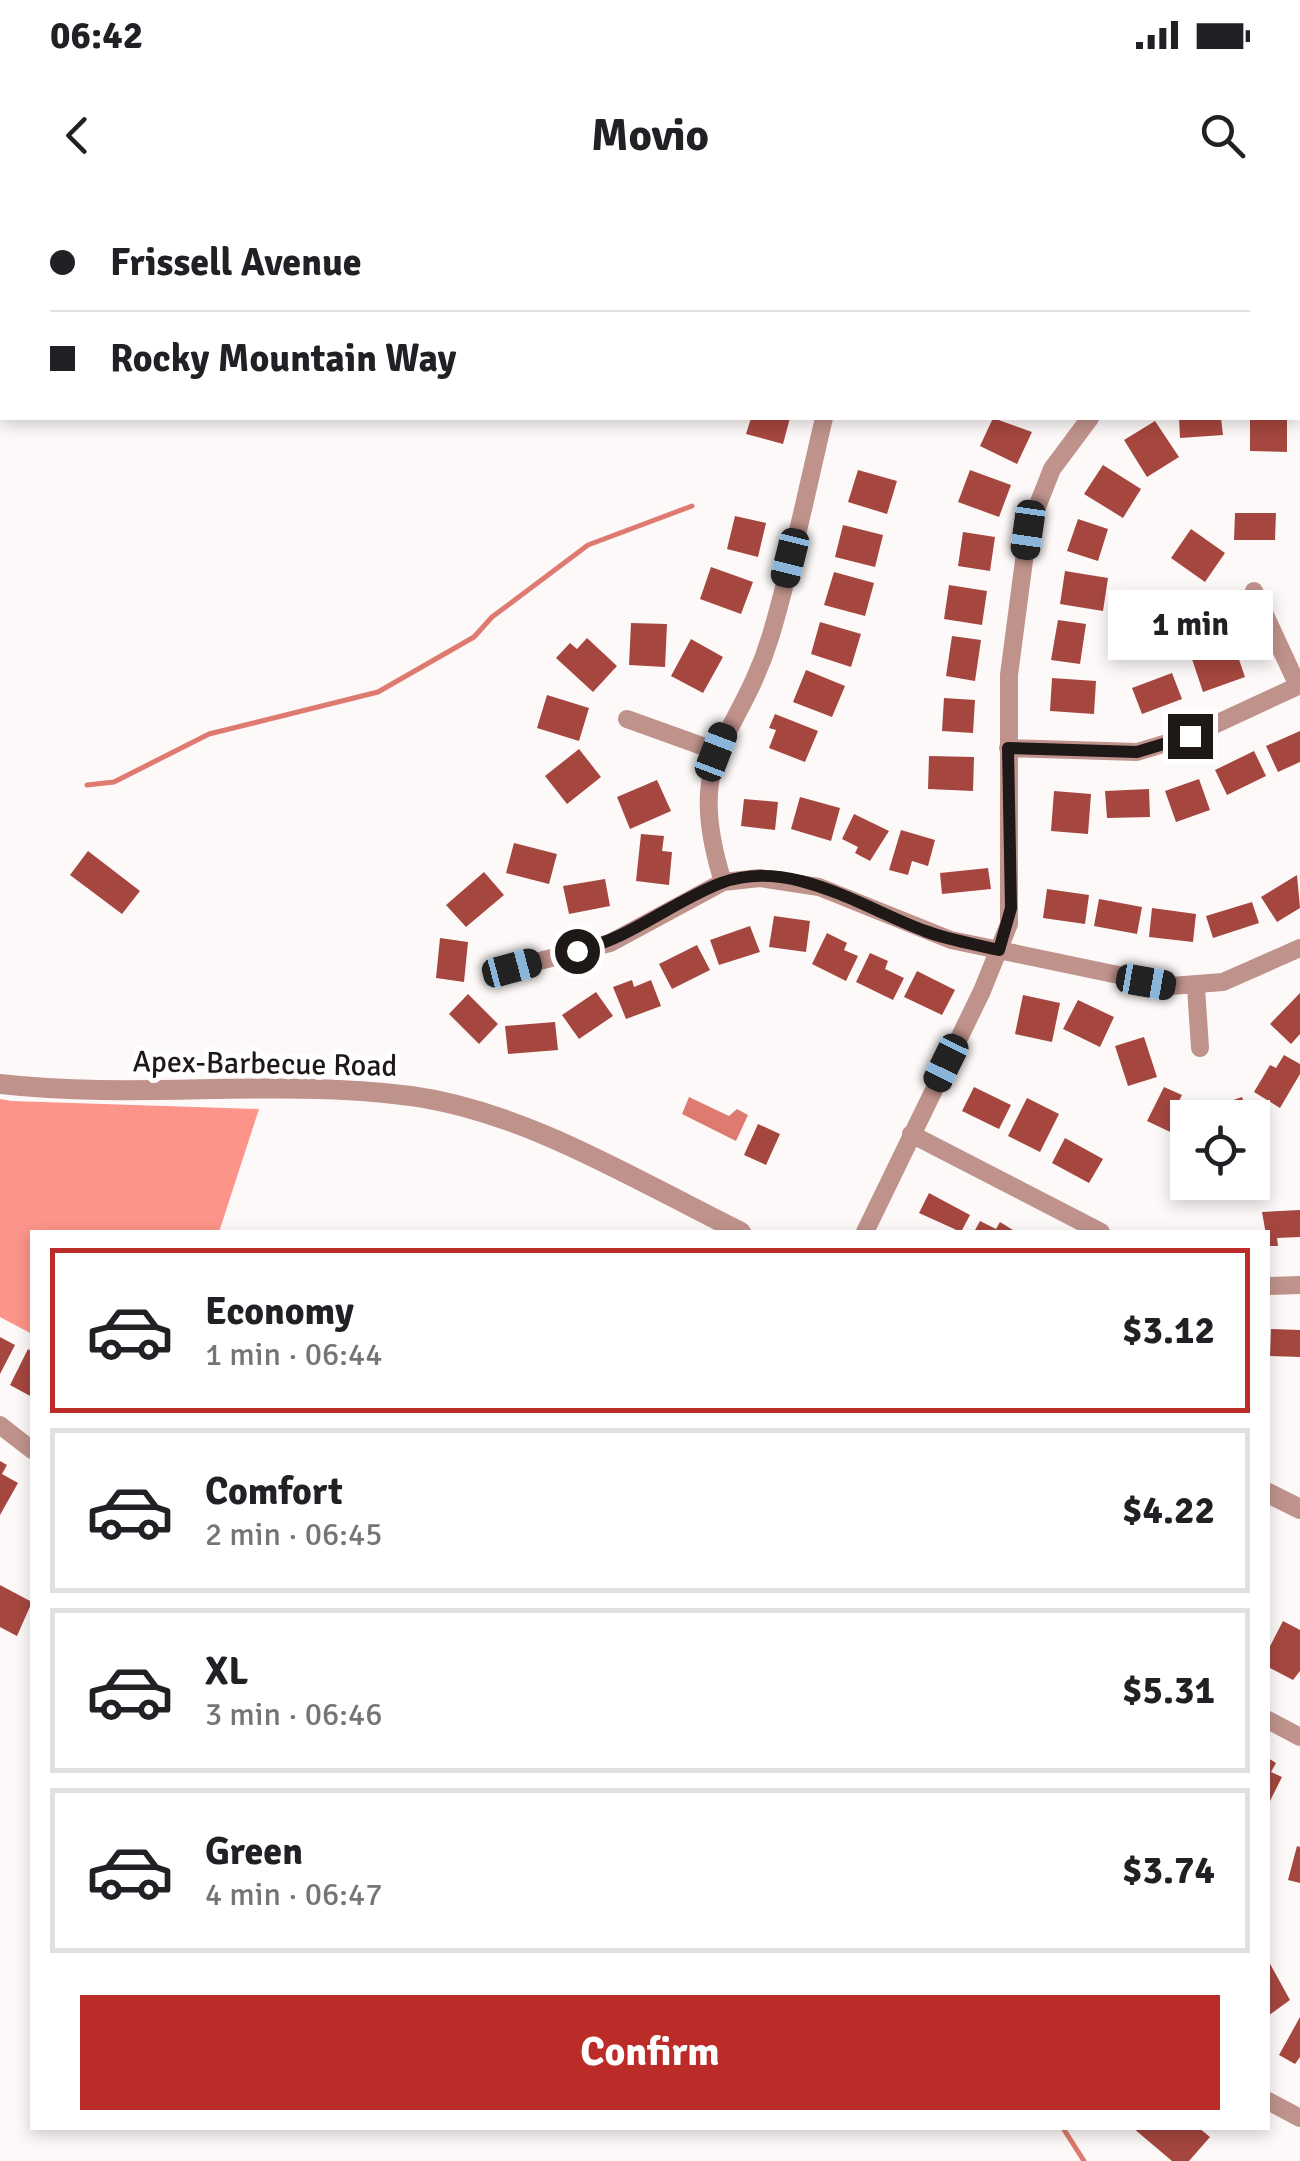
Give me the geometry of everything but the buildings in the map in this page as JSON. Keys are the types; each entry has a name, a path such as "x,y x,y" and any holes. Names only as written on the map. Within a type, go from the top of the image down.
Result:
{"street":[{"path":"723,882 708,812 716,752 768,647 824,420"},
{"path":"866,1230 999,950 1011,908 1009,675 1028,530 1052,469 1089,420"},
{"path":"1008,748 1137,752 1190,736 1299,685 1254,591"},
{"path":"627,719 716,752"},
{"path":"512,968 610,943 723,882 760,878 802,882 924,931 1146,982 1196,987 1247,974 1300,948"},
{"path":"1196,987 1200,1048"},
{"name":"Apex-Barbecue Road","path":"0,1084 130,1092 313,1090 412,1096 521,1127 737,1230"},
{"path":"912,1134 1097,1230"},
{"path":"1270,1286 1300,1285"},
{"path":"0,1425 30,1448"},
{"path":"1270,1494 1300,1510"},
{"path":"1270,1721 1300,1737"},
{"path":"1270,2102 1300,2118"}],"shaded area":[{"path":"689,1097 729,1116 737,1109 748,1115 736,1141 682,1114"},
{"path":"0,1099 259,1109 220,1230 30,1230 30,1333 0,1317"}],"waterway":[{"path":"87,785 114,782 209,734 378,692 474,637 492,617 588,545 692,506"},
{"path":"1064,2130 1084,2161"}],"route":[{"path":"577,951 610,943 644,927 723,882 760,878 819,886 924,931 999,950 1011,908 1008,748 1137,752 1190,736"}]}
